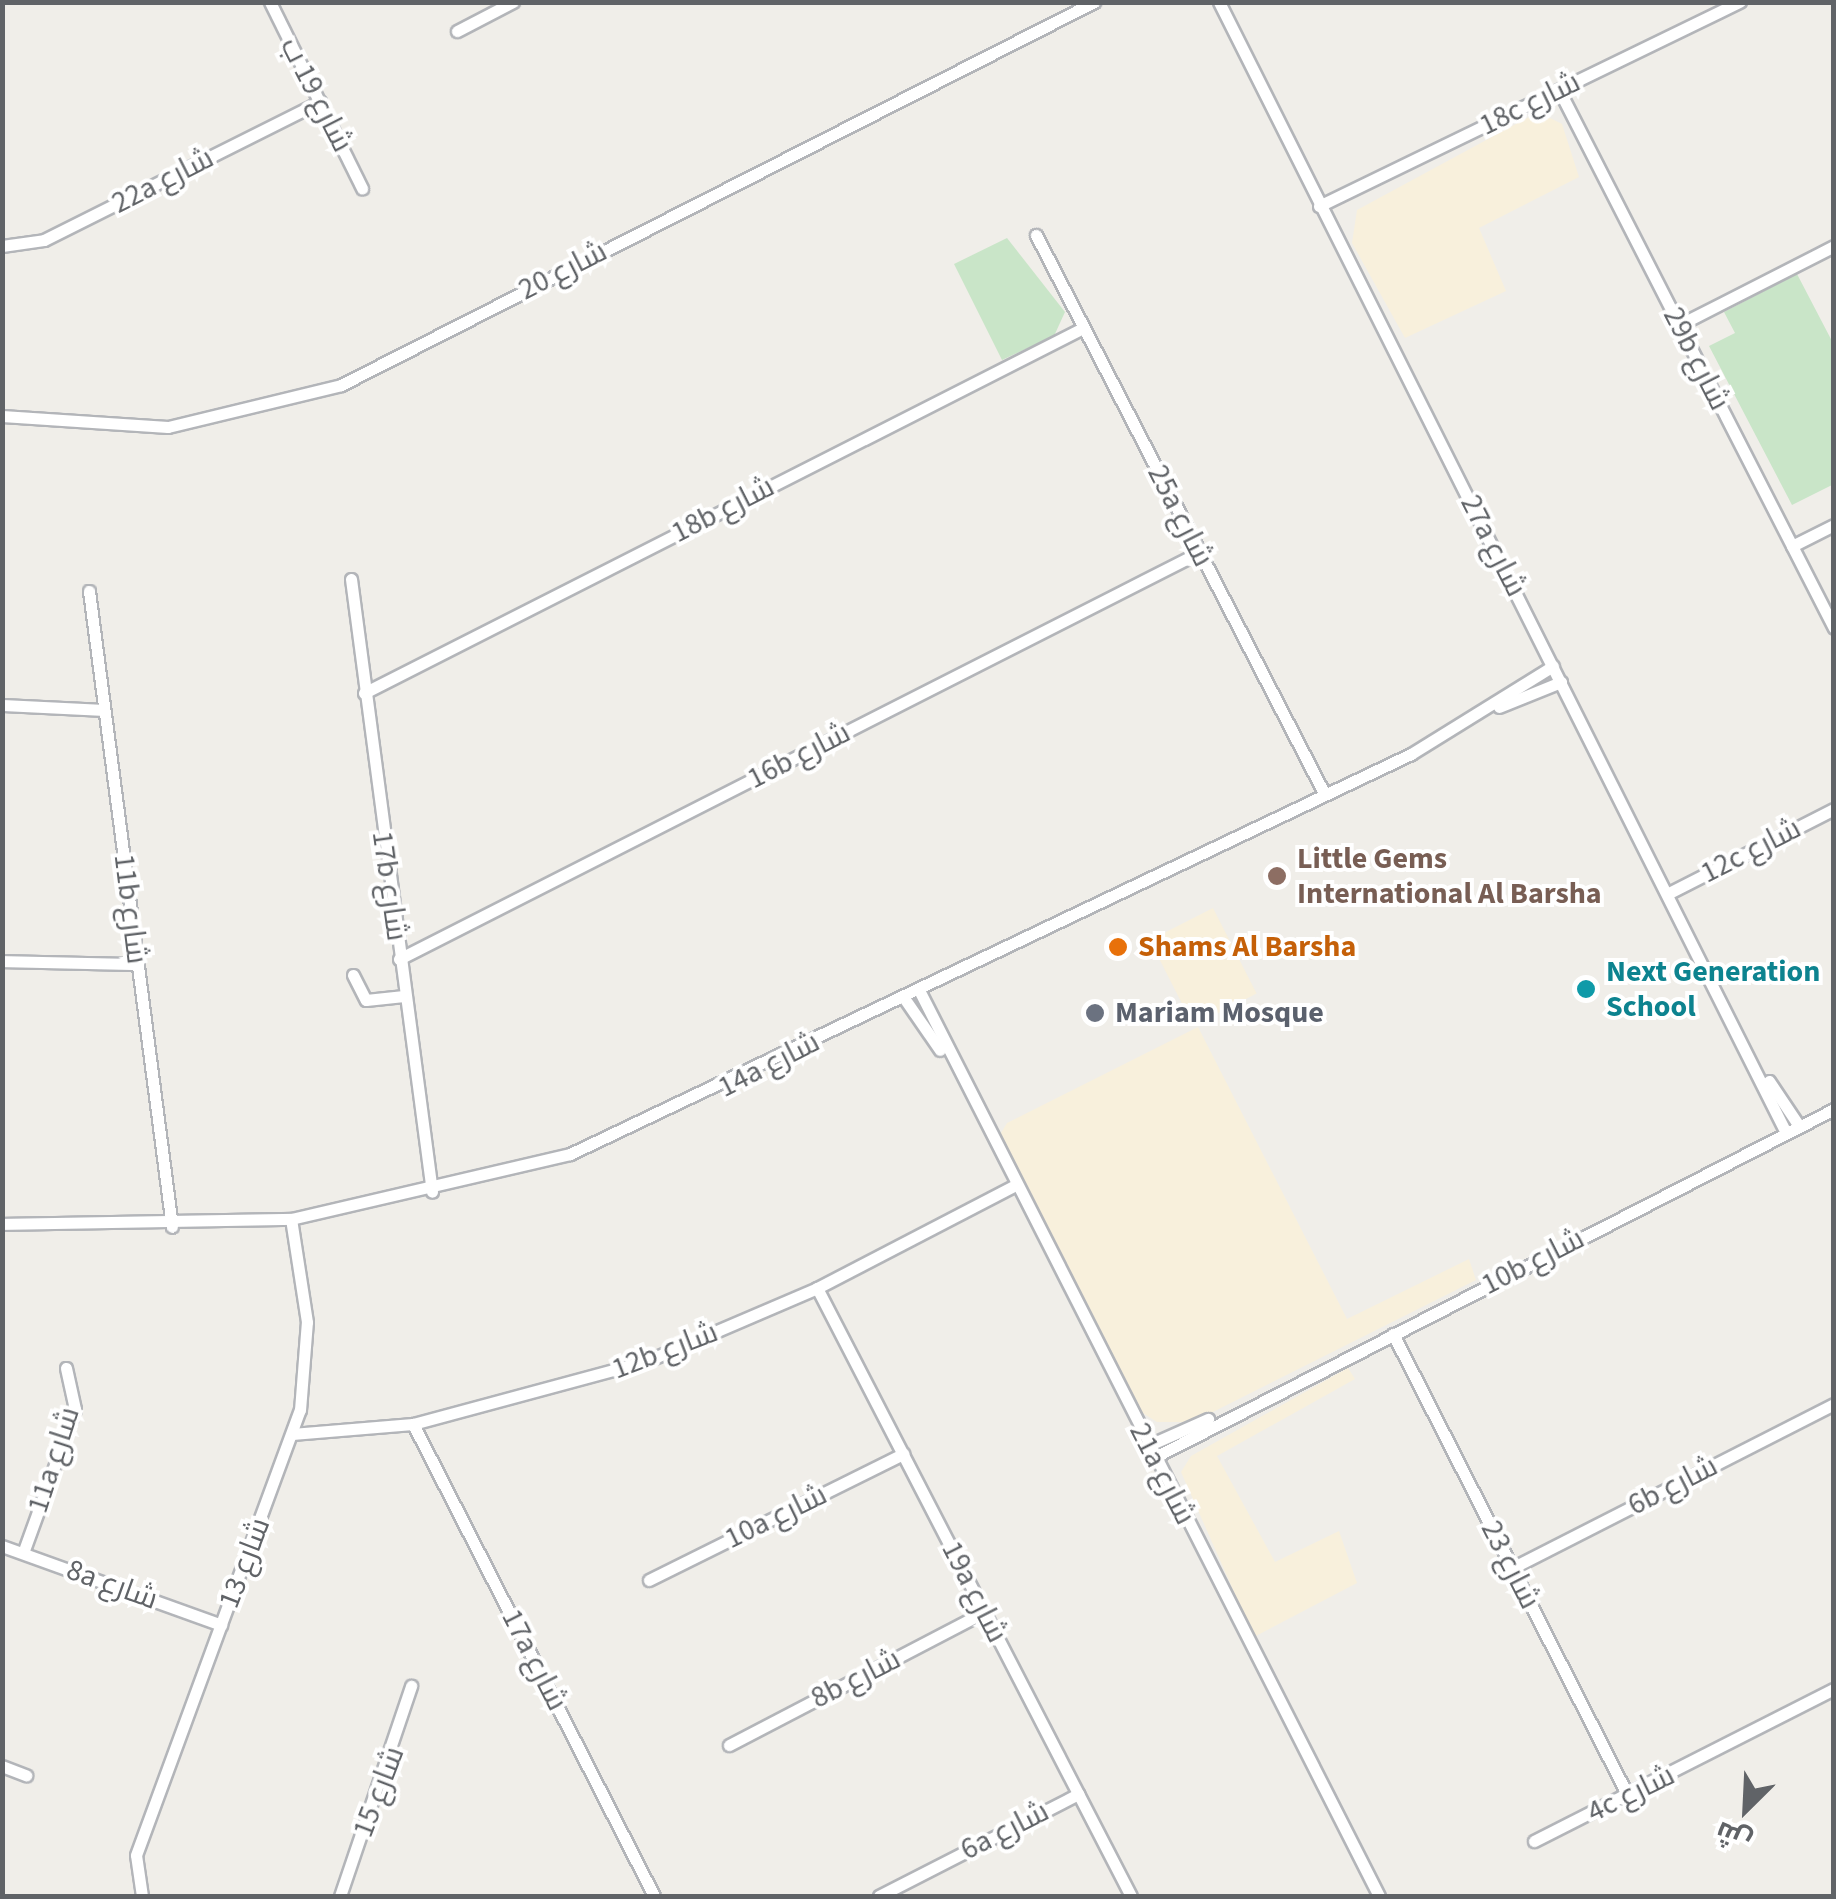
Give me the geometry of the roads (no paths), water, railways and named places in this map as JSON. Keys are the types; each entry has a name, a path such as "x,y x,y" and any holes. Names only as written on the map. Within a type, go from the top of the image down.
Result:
{"street":[{"name":"شارع 19 ب","path":"270,2 362,188"},
{"path":"457,31 513,2"},
{"name":"شارع 20","path":"2,416 168,426 341,384 1094,2"},
{"name":"27a شارع","path":"1211,2 1229,26"},
{"name":"27a شارع","path":"1219,2 1757,1066 1786,1133"},
{"name":"18c شارع","path":"1320,206 1740,2"},
{"name":"29b شارع","path":"1559,90 1834,628"},
{"name":"22a شارع","path":"2,246 44,240 320,102"},
{"name":"25a شارع","path":"1036,235 1325,796"},
{"path":"1679,325 1834,246"},
{"name":"18b شارع","path":"364,693 1083,328"},
{"path":"1792,546 1834,524"},
{"name":"16b شارع","path":"399,958 1198,553"},
{"name":"17b شارع","path":"350,579 432,1192"},
{"name":"11b شارع","path":"89,590 172,1227"},
{"name":"14a شارع","path":"1481,714 1553,666"},
{"name":"14a شارع","path":"2,1224 172,1227 291,1219 432,1192 649,1123 1325,796 1481,714 1561,682"},
{"path":"2,705 104,710"},
{"name":"12c شارع","path":"1669,892 1834,809"},
{"path":"2,961 138,964"},
{"path":"353,975 366,1000 404,996"},
{"name":"21a شارع","path":"919,990 943,1053 1379,1896"},
{"name":"21a شارع","path":"904,998 943,1053"},
{"name":"27a شارع","path":"1757,1066 1799,1126"},
{"name":"10b شارع","path":"1150,1452 1834,1109"},
{"name":"12b شارع","path":"292,1434 413,1424 647,1360 817,1288 1012,1187"},
{"name":"شارع 13","path":"142,1896 136,1855 292,1434 308,1345 291,1219"},
{"name":"19a شارع","path":"817,1288 1131,1896"},
{"name":"شارع 23","path":"1392,1334 1628,1796"},
{"name":"11a شارع","path":"23,1553 75,1409 66,1368"},
{"name":"6b شارع","path":"1512,1568 1834,1404"},
{"name":"17a شارع","path":"413,1424 654,1896"},
{"name":"10a شارع","path":"649,1580 903,1454"},
{"name":"8a شارع","path":"2,1546 221,1625"},
{"name":"8b شارع","path":"729,1745 984,1612"},
{"name":"شارع 15","path":"340,1896 411,1686"},
{"name":"4c شارع","path":"1534,1841 1834,1690"},
{"path":"2,1766 26,1775"},
{"name":"6a شارع","path":"879,1896 1078,1794"}],"place":[{"name":"Little Gems International Al Barsha","path":"1277,876"},
{"name":"Shams Al Barsha","path":"1118,947"},
{"name":"Next Generation School","path":"1586,989"},
{"name":"Mariam Mosque","path":"1095,1013"}]}
